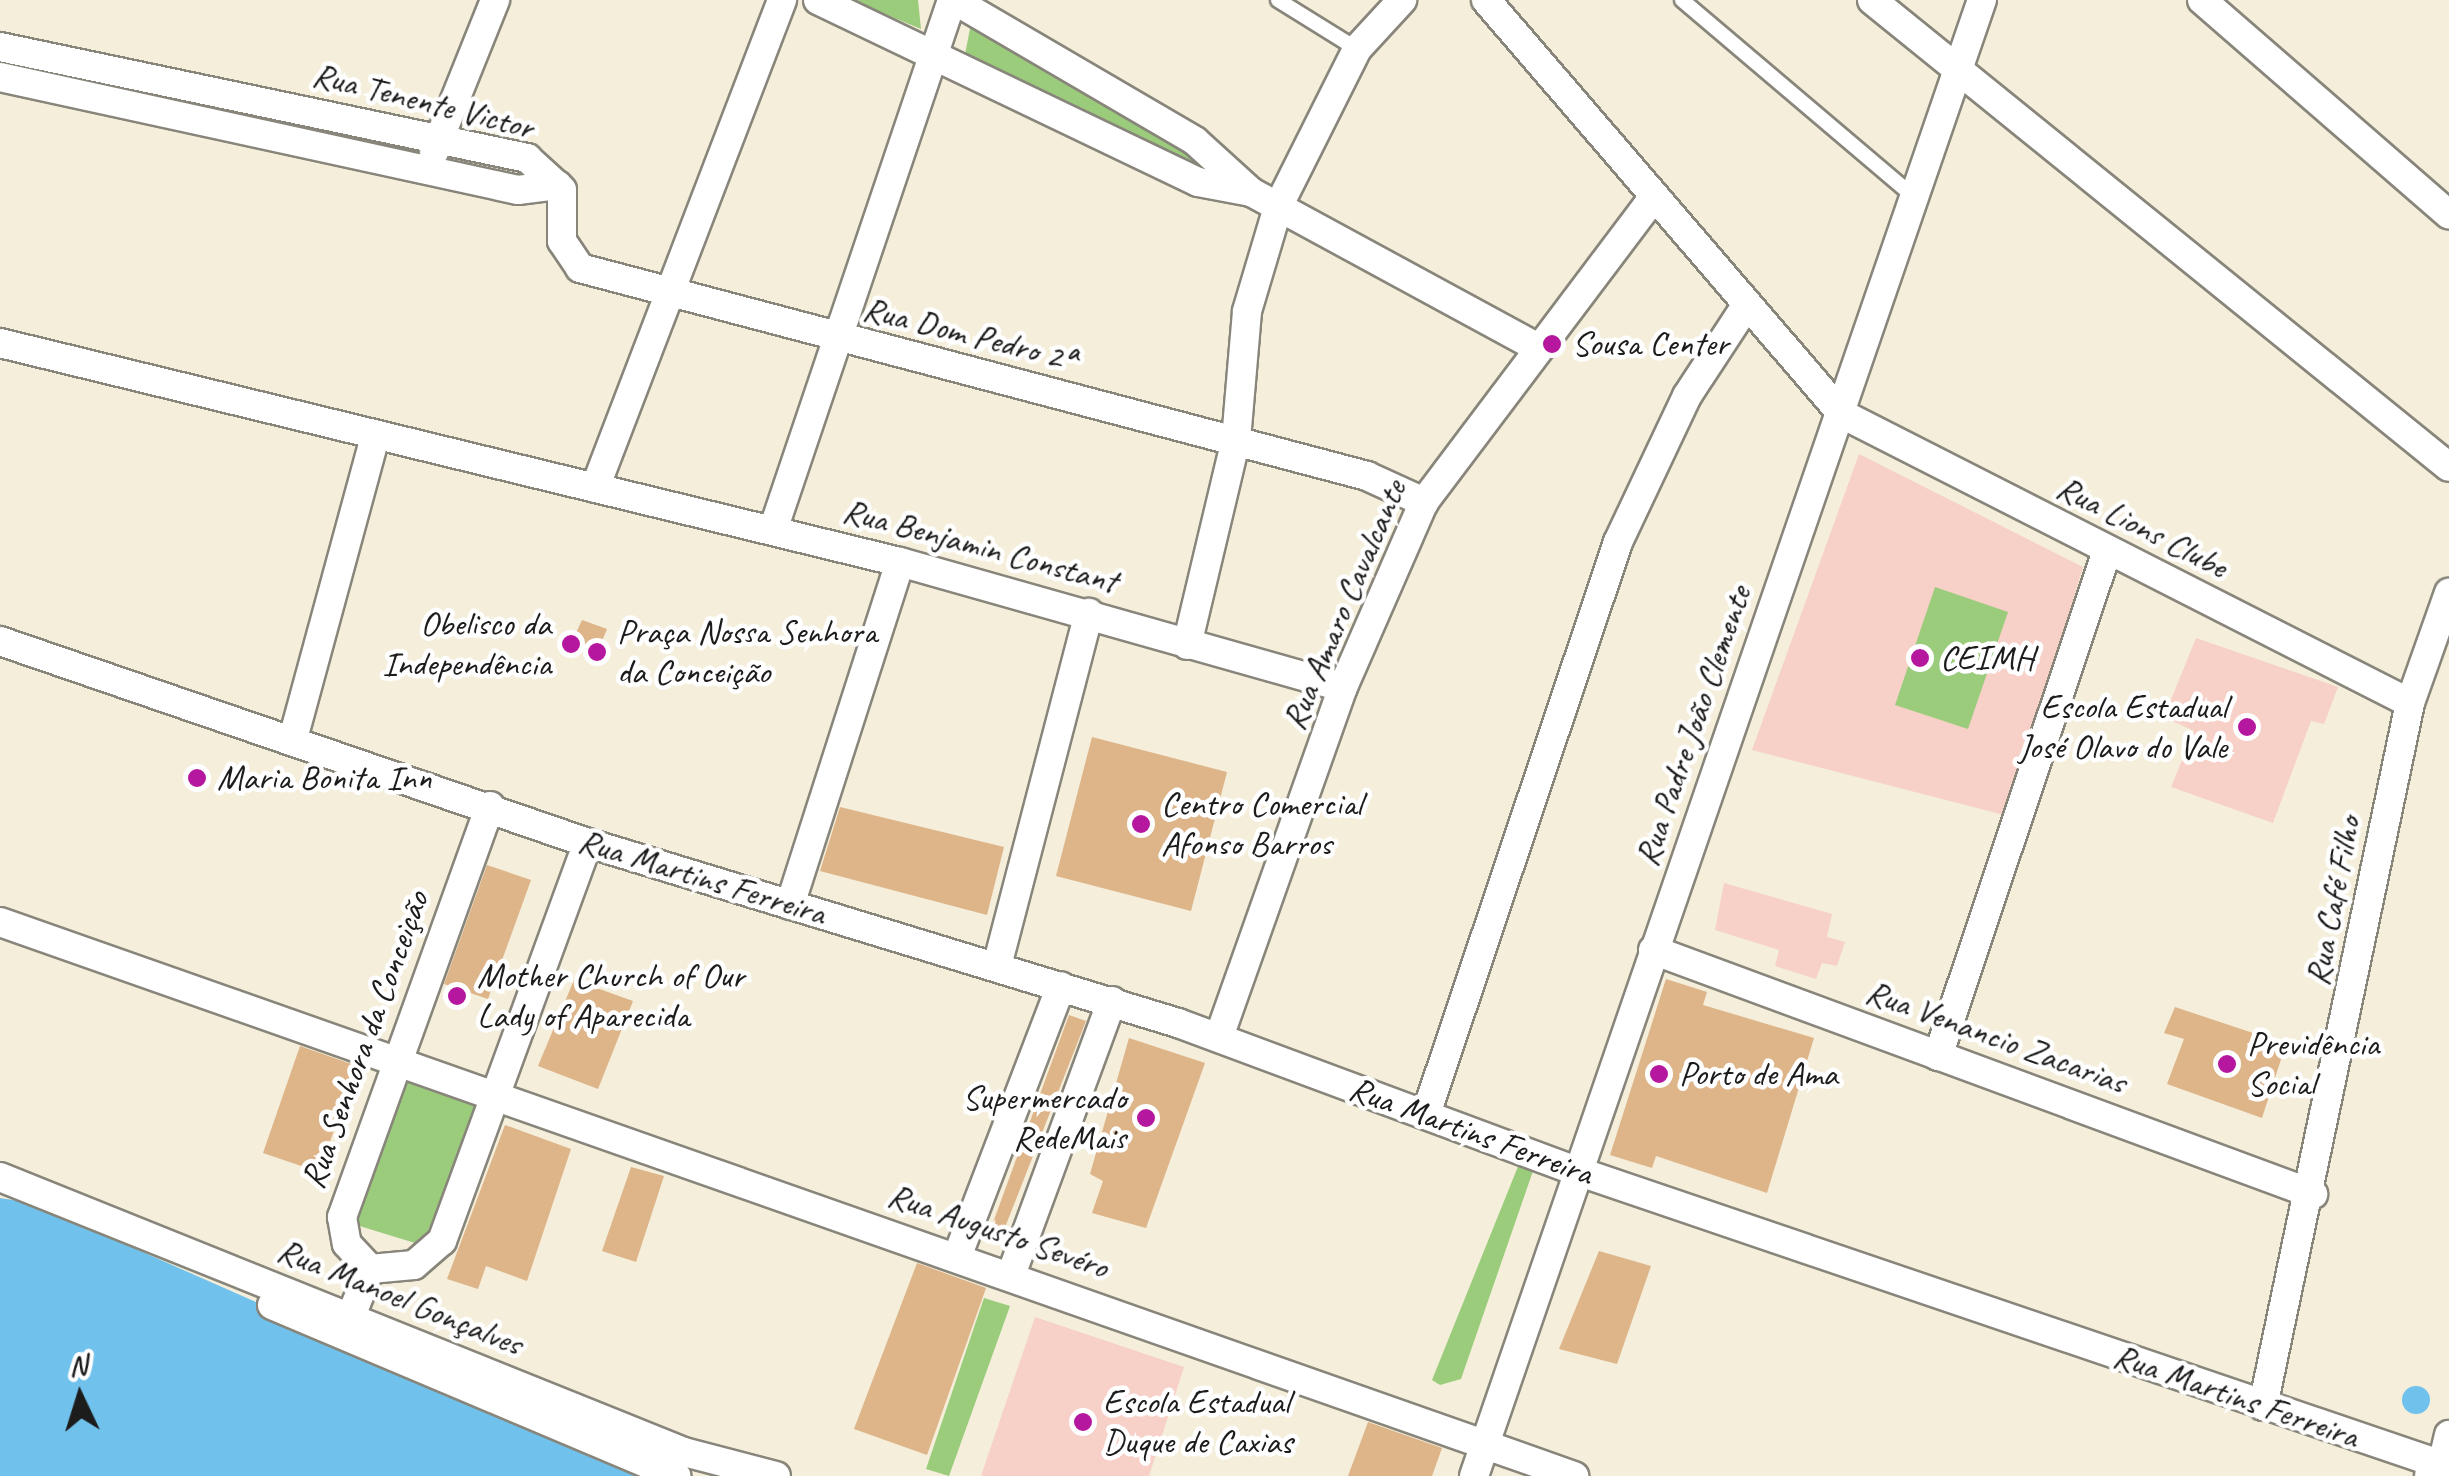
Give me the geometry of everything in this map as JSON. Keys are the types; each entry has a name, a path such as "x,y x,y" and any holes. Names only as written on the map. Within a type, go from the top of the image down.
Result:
{"street":[{"path":"428,173 438,136 494,0"},
{"path":"595,488 665,294 782,0"},
{"path":"818,0 936,52 1198,182 1250,192 1535,346"},
{"path":"773,530 834,339 953,0 1195,141 1250,192"},
{"path":"1187,644 1236,440 1247,311 1278,206 1357,49 1402,0"},
{"name":"Rua Lions Clube","path":"1486,0 1744,309 1842,414 2410,703"},
{"path":"1872,0 2449,467"},
{"name":"Rua Padre João Clemente","path":"1474,1476 1574,1170 1842,414 1912,195 1982,0"},
{"path":"2202,0 2449,215"},
{"name":"Rua Tenente Victor","path":"0,46 438,136 527,158 558,185"},
{"name":"Rua Tenente Victor","path":"0,77 428,173 518,190 558,185"},
{"path":"222,127 230,94"},
{"name":"Rua Dom Pedro 2ª","path":"558,185 562,242 580,268 834,339 1236,440 1424,502"},
{"name":"Rua Amaro Cavalcante","path":"1219,1037 1344,687 1424,502 1535,346 1654,198"},
{"path":"1426,1114 1618,542 1687,396 1744,309"},
{"name":"Rua Benjamin Constant","path":"0,342 900,562 1344,687"},
{"path":"294,735 375,436"},
{"path":"1938,1056 2107,551"},
{"path":"790,905 900,562"},
{"name":"Rua Café Filho","path":"2263,1406 2313,1194 2410,703 2449,593"},
{"path":"996,966 1089,613"},
{"name":"Rua Martins Ferreira","path":"0,641 294,735 588,843 1219,1037 1574,1170 2263,1406 2444,1461"},
{"name":"Rua Senhora da Conceição","path":"370,1269 347,1244 342,1217 490,806"},
{"path":"351,1316 370,1269 430,1258 498,1092 588,843"},
{"name":"Rua Augusto Sevéro","path":"0,922 498,1092 958,1258 1486,1440 1574,1476"},
{"name":"Rua Venancio Zacarias","path":"1653,950 2313,1194"},
{"path":"958,1258 1061,986"},
{"path":"1011,1275 1112,1002"},
{"name":"Rua Manoel Gonçalves","path":"0,1177 684,1452 776,1476"},
{"path":"0,1188 676,1476"}],"lane":[{"path":"1278,0 1357,49"},
{"path":"1682,0 1912,195"}],"shaded area":[{"name":"CEIMH","path":"1859,454 2083,567 2008,816 1752,750"},
{"name":"Escola Estadual José Olavo do Vale","path":"2196,638 2338,687 2324,724 2311,721 2273,823 2171,787 2194,731 2164,717"},
{"path":"1724,883 1832,914 1827,937 1845,942 1837,966 1822,963 1816,979 1775,966 1779,950 1715,930"},
{"name":"Escola Estadual Duque de Caxias","path":"1035,1317 1184,1367 1149,1476 981,1476"}],"green space":[{"path":"851,0 918,0 921,29"},
{"path":"971,23 1185,145 1232,183 964,60"},
{"path":"1935,587 2008,612 1968,729 1895,705"},
{"path":"407,1072 478,1102 431,1235 415,1243 353,1224"},
{"path":"1521,1159 1533,1171 1461,1379 1440,1385 1432,1380"},
{"path":"984,1298 1010,1306 949,1476 926,1469"}],"water":[{"path":"0,1198 32,1203 649,1476 0,1476"},
{"path":"2416,1386 2426,1390 2430,1400 2426,1410 2416,1414 2406,1410 2402,1400 2406,1390"}],"building":[{"path":"582,620 607,629 597,653 571,644"},
{"name":"Centro Comercial Afonso Barros","path":"1092,737 1227,772 1191,911 1056,876"},
{"path":"840,807 1004,847 987,915 820,871"},
{"path":"487,865 531,880 488,999 444,984"},
{"path":"1666,979 1707,992 1703,1005 1814,1038 1767,1193 1656,1156 1652,1168 1610,1155"},
{"path":"574,980 633,1001 598,1089 538,1066"},
{"name":"Previdência Social","path":"2175,1007 2286,1044 2262,1118 2167,1084 2184,1039 2164,1033"},
{"path":"1069,1015 1086,1021 1000,1240 991,1228"},
{"name":"Supermercado RedeMais","path":"1129,1038 1205,1063 1146,1228 1092,1213 1103,1181 1090,1174"},
{"path":"300,1046 357,1066 319,1172 263,1153"},
{"path":"505,1125 571,1149 527,1281 486,1266 478,1289 447,1279"},
{"path":"631,1167 664,1176 636,1262 602,1251"},
{"path":"1599,1251 1651,1266 1617,1364 1559,1349"},
{"path":"917,1263 986,1288 927,1455 854,1429"},
{"path":"1368,1422 1442,1448 1432,1476 1348,1476"}],"place":[{"name":"Sousa Center","path":"1552,344"},
{"name":"Obelisco da Independência","path":"571,644"},
{"name":"Praça Nossa Senhora da Conceição","path":"597,652"},
{"name":"CEIMH","path":"1920,658"},
{"name":"Escola Estadual José Olavo do Vale","path":"2247,727"},
{"name":"Maria Bonita Inn","path":"197,778"},
{"name":"Centro Comercial Afonso Barros","path":"1141,824"},
{"name":"Mother Church of Our Lady of Aparecida","path":"457,996"},
{"name":"Previdência Social","path":"2227,1064"},
{"name":"Porto de Ama","path":"1659,1074"},
{"name":"Supermercado RedeMais","path":"1146,1118"},
{"name":"Escola Estadual Duque de Caxias","path":"1083,1422"}]}
